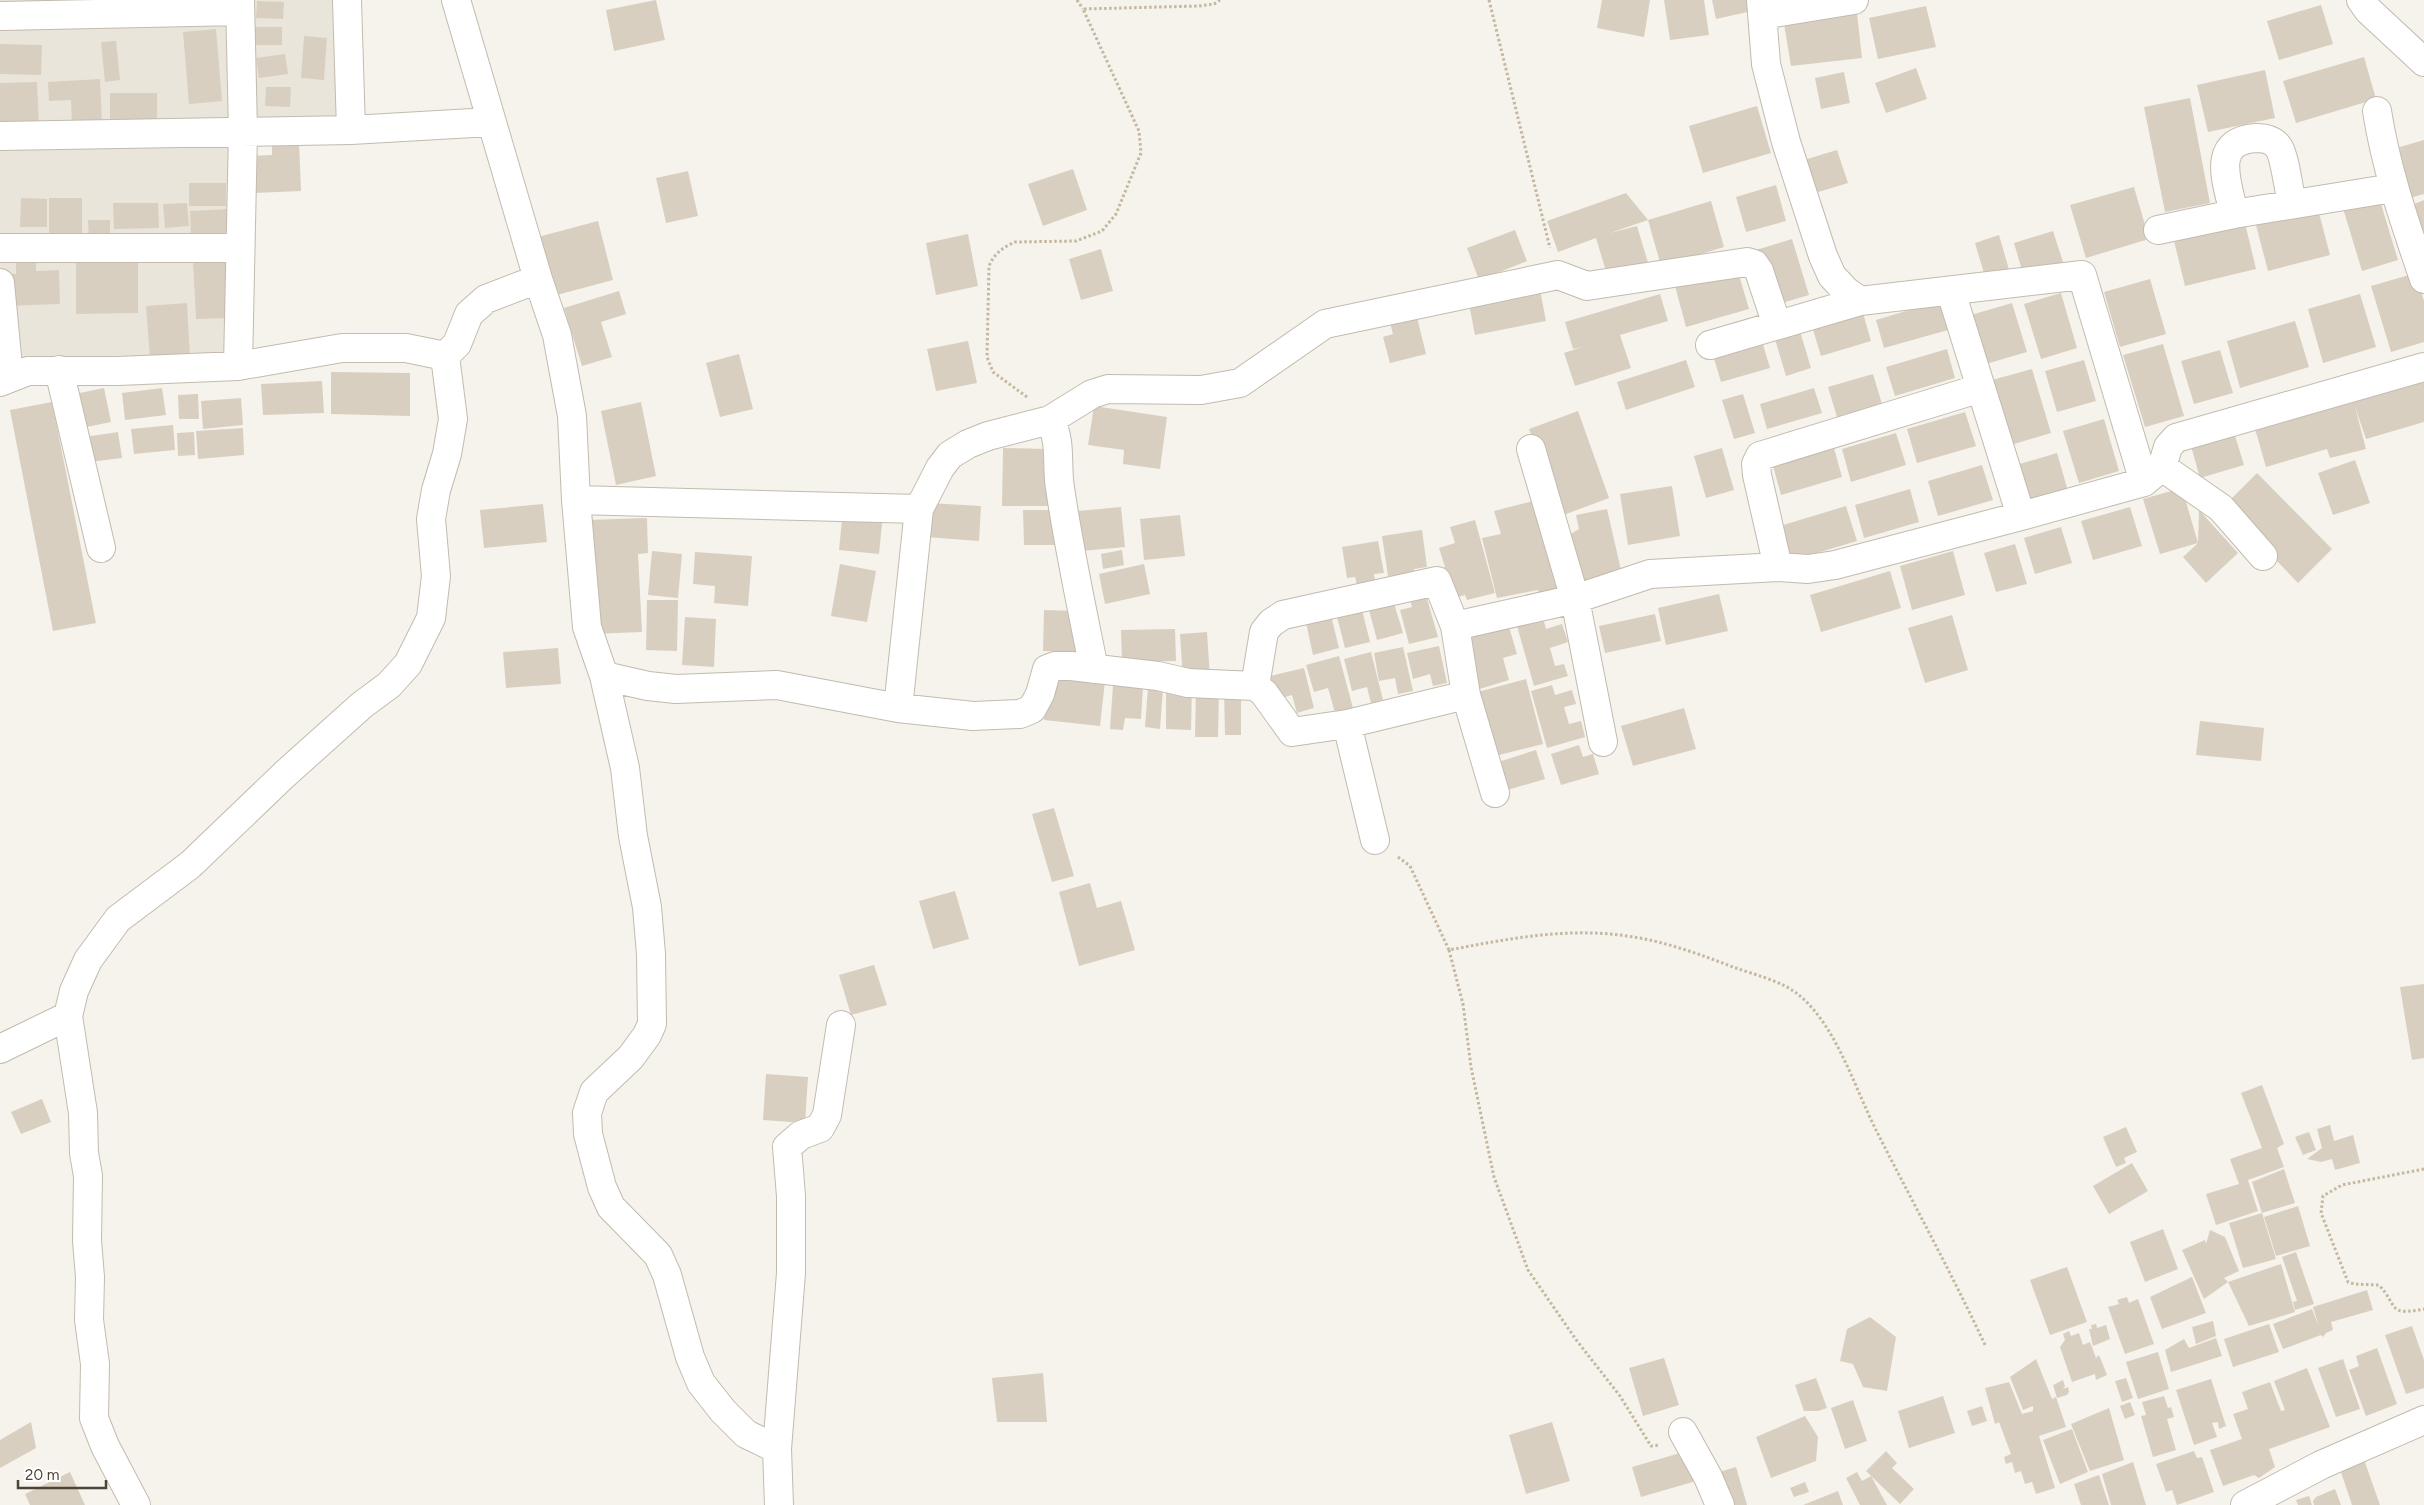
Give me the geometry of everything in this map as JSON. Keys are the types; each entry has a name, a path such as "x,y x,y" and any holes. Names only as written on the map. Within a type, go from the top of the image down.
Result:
{"street":[{"path":"347,0 351,130"},
{"path":"456,0 490,122 557,335 572,416 576,500 586,627 604,676 625,768 633,836 647,907 651,954 652,1024 647,1035 630,1057 594,1092 587,1113 588,1134 593,1160 602,1188 612,1207 658,1255 667,1275 690,1357 701,1383 723,1411 746,1434 777,1449"},
{"path":"1854,0 1761,7 1766,64 1786,142 1823,256 1832,276 1846,291 1860,301"},
{"path":"2361,0 2368,10 2424,62"},
{"path":"0,16 240,6 243,132 238,366"},
{"path":"2377,111 2384,154 2393,188 2424,279"},
{"path":"0,136 351,130 490,122"},
{"path":"2234,214 2224,162 2226,153 2234,145 2254,138 2269,139 2279,148 2292,204"},
{"path":"2158,230 2234,214 2393,188"},
{"path":"0,248 240,248"},
{"path":"898,708 919,509 940,468 950,455 968,444 988,436 1050,420 1092,394 1108,389 1200,390 1240,383 1325,324 1558,275 1587,286 1747,262 1754,264 1759,271 1777,325"},
{"path":"1710,346 1860,301 1951,292 2082,275 2153,474 2221,508 2264,556"},
{"path":"445,356 457,344 469,314 486,299 538,279"},
{"path":"0,283 4,379 28,371 118,371 238,366 342,348 406,348 445,356"},
{"path":"1951,292 2021,516"},
{"path":"136,1505 105,1446 94,1418 95,1364 89,1320 88,1176 84,1153 84,1112 68,1016 74,991 88,960 118,919 190,866 285,774 362,705 389,684 408,664 432,618 436,576 431,519 436,490 447,454 453,420 445,356"},
{"path":"1455,626 1575,599 1650,574 1778,567 1808,569 1835,565 2021,516 2153,474 2168,447 2176,438 2424,367"},
{"path":"59,370 101,548"},
{"path":"1778,567 1757,475 1756,464 1760,456 1981,388"},
{"path":"1050,420 1058,439 1060,490 1069,546 1094,669"},
{"path":"1531,449 1575,599 1603,742"},
{"path":"576,500 919,509"},
{"path":"1255,686 1264,632 1271,623 1282,615 1437,581 1455,626 1466,695 1495,793"},
{"path":"604,676 648,686 676,689 777,685 898,708 973,716 1020,714 1032,709 1040,694 1043,678 1047,670 1055,666 1071,666 1158,676 1188,683 1255,686 1264,693 1292,732 1347,724 1466,695"},
{"path":"1347,724 1375,840"},
{"path":"0,1049 68,1016"},
{"path":"779,1505 777,1449 792,1273 791,1196 787,1147 801,1135 820,1128 827,1114 841,1025"},
{"path":"2246,1505 2321,1466 2424,1420"},
{"path":"1683,1432 1708,1477 1720,1505"}],"path":[{"path":"1050,420 1022,392 993,372 987,356 989,266 998,252 1015,242 1076,241 1102,231 1116,214 1141,153 1139,131 1077,0"},
{"path":"1082,9 1199,6 1214,4 1220,0"},
{"path":"1489,0 1543,223 1558,275"},
{"path":"1375,840 1410,866 1449,950 1463,1004 1471,1067 1494,1177 1528,1270 1576,1341 1620,1396 1651,1446 1656,1447 1683,1432"},
{"path":"1449,950 1536,935 1576,933 1628,936 1680,947 1774,982 1799,995 1819,1016 1840,1053 1876,1130 1953,1278 1986,1347"},
{"path":"2424,1169 2342,1185 2323,1196 2321,1213 2348,1282 2379,1285 2392,1307 2398,1311 2406,1312 2424,1309"}],"shaded area":[{"path":"0,0 338,0 344,120 251,124 232,361 0,374"}],"building":[{"path":"656,0 665,40 614,51 606,10"},
{"path":"1602,0 1650,0 1644,37 1597,28"},
{"path":"1664,0 1704,0 1709,35 1670,40"},
{"path":"1712,0 1749,0 1752,11 1716,19"},
{"path":"257,1 284,2 283,19 256,18"},
{"path":"2321,5 2333,44 2279,60 2267,21"},
{"path":"1926,6 1936,47 1878,59 1869,18"},
{"path":"1857,13 1862,58 1791,66 1783,18"},
{"path":"255,27 282,27 282,45 255,45"},
{"path":"216,29 222,101 189,104 183,32"},
{"path":"304,36 327,38 324,80 301,78"},
{"path":"116,41 120,80 105,82 101,42"},
{"path":"0,44 42,45 41,75 0,74"},
{"path":"285,54 288,74 259,78 256,58"},
{"path":"2364,57 2376,99 2296,123 2283,81"},
{"path":"1916,68 1927,99 1886,113 1875,83"},
{"path":"2265,70 2275,118 2208,132 2197,85"},
{"path":"1844,72 1850,103 1821,109 1815,78"},
{"path":"100,79 102,124 72,126 71,100 49,101 48,82"},
{"path":"37,82 39,126 0,127 0,83"},
{"path":"266,87 291,87 290,107 265,106"},
{"path":"110,93 157,93 157,121 110,121"},
{"path":"2190,98 2210,203 2165,212 2144,107"},
{"path":"1757,106 1771,153 1703,173 1689,126"},
{"path":"2424,140 2424,194 2407,199 2393,149"},
{"path":"272,141 299,141 301,191 253,193 251,156 272,155"},
{"path":"1837,150 1848,183 1792,200 1781,167"},
{"path":"1073,169 1087,210 1043,226 1028,184"},
{"path":"688,171 698,216 666,223 656,178"},
{"path":"189,183 226,183 226,206 189,206"},
{"path":"1776,185 1786,221 1746,232 1736,197"},
{"path":"2134,187 2149,239 2086,258 2070,205"},
{"path":"1626,193 1648,220 1610,233 1637,226 1649,266 1608,278 1596,238 1558,252 1547,221"},
{"path":"2378,194 2398,260 2362,271 2342,205"},
{"path":"21,198 47,199 47,227 20,227"},
{"path":"49,198 82,198 82,239 49,239"},
{"path":"2424,200 2424,240 2412,205"},
{"path":"1711,201 1724,247 1661,266 1648,220"},
{"path":"113,203 158,203 159,228 114,229"},
{"path":"187,203 189,226 165,228 163,204"},
{"path":"228,209 229,234 191,236 190,211"},
{"path":"2318,209 2330,255 2268,271 2256,225"},
{"path":"88,220 110,220 110,240 89,240"},
{"path":"598,221 613,280 553,296 538,237"},
{"path":"2245,223 2256,269 2185,286 2174,241"},
{"path":"1515,230 1527,261 1479,280 1467,248"},
{"path":"2053,231 2064,265 2024,277 2014,243"},
{"path":"968,234 978,286 936,295 926,243"},
{"path":"1999,235 2010,273 1986,280 1975,243"},
{"path":"1792,239 1809,295 1772,306 1756,250"},
{"path":"1101,249 1113,291 1081,300 1069,259"},
{"path":"16,258 36,258 36,271 59,270 60,304 6,306 5,274 16,274"},
{"path":"76,261 138,261 138,313 76,314"},
{"path":"231,261 233,318 196,319 193,262"},
{"path":"1737,268 1749,309 1686,327 1675,286"},
{"path":"2416,273 2424,301 2424,342 2391,352 2371,286"},
{"path":"2150,279 2166,334 2120,347 2104,292"},
{"path":"1540,290 1546,321 1475,335 1469,304"},
{"path":"619,291 626,314 601,322 612,357 582,366 564,308"},
{"path":"2061,293 2077,348 2041,359 2024,304"},
{"path":"1660,294 1668,321 1620,335 1631,368 1575,386 1564,353 1582,347 1573,349 1565,322"},
{"path":"2360,294 2376,347 2323,363 2308,309"},
{"path":"1939,301 1948,330 1884,348 1876,320"},
{"path":"187,303 190,357 150,359 146,306"},
{"path":"2012,303 2027,352 1979,366 1964,317"},
{"path":"1861,306 1871,341 1821,356 1810,320"},
{"path":"1416,313 1426,354 1390,363 1383,337 1393,334 1389,319"},
{"path":"2295,321 2309,367 2240,388 2227,341"},
{"path":"1799,328 1811,368 1786,376 1774,336"},
{"path":"968,341 977,383 936,391 927,349"},
{"path":"1762,341 1770,368 1721,382 1713,355"},
{"path":"2163,344 2184,416 2145,427 2123,355"},
{"path":"1947,349 1955,378 1895,396 1886,367"},
{"path":"2220,350 2233,393 2194,404 2181,361"},
{"path":"739,354 753,409 720,417 706,363"},
{"path":"1686,360 1695,387 1626,410 1617,382"},
{"path":"2084,360 2096,401 2057,412 2045,371"},
{"path":"2032,369 2051,433 2004,447 1985,382"},
{"path":"331,372 410,373 410,416 331,414"},
{"path":"1873,374 1882,404 1837,417 1828,387"},
{"path":"2424,379 2424,422 2366,439 2355,407 2366,449 2330,458 2327,449 2266,467 2255,429"},
{"path":"322,381 324,413 263,415 261,384"},
{"path":"104,388 111,422 82,428 75,394"},
{"path":"162,388 166,415 125,420 122,393"},
{"path":"1814,388 1822,413 1767,429 1760,404"},
{"path":"198,394 199,419 179,419 178,395"},
{"path":"1743,394 1755,433 1734,439 1722,400"},
{"path":"241,398 243,425 203,429 201,401"},
{"path":"52,402 96,623 53,631 10,410"},
{"path":"641,402 656,476 616,485 601,411"},
{"path":"1094,406 1167,417 1160,469 1123,464 1124,450 1088,445"},
{"path":"1578,411 1609,498 1561,516 1529,429"},
{"path":"1965,412 1976,446 1917,463 1907,429"},
{"path":"2104,419 2119,471 2079,483 2063,431"},
{"path":"173,425 175,450 134,454 131,429"},
{"path":"2232,426 2244,465 2200,478 2189,439"},
{"path":"243,428 244,455 198,459 196,431"},
{"path":"118,432 122,458 89,462 85,437"},
{"path":"194,432 195,455 178,456 177,433"},
{"path":"1896,433 1906,465 1851,482 1842,449"},
{"path":"1003,448 1049,449 1048,506 1002,506"},
{"path":"1722,448 1734,490 1706,498 1694,456"},
{"path":"1834,448 1842,477 1781,495 1773,466"},
{"path":"2057,453 2068,491 2024,504 2013,466"},
{"path":"2355,460 2370,503 2333,515 2318,473"},
{"path":"1982,465 1993,500 1938,516 1928,481"},
{"path":"2257,473 2332,549 2298,583 2224,506"},
{"path":"1672,486 1680,536 1628,545 1620,494"},
{"path":"2182,488 2198,543 2160,554 2143,499"},
{"path":"1910,489 1919,522 1864,538 1855,505"},
{"path":"1537,500 1568,589 1539,596 1538,590 1497,598 1482,538 1501,534 1494,511"},
{"path":"929,503 981,506 979,541 926,537"},
{"path":"543,504 547,542 484,548 480,510"},
{"path":"1846,506 1857,541 1790,561 1780,526"},
{"path":"1121,507 1125,547 1082,551 1078,511"},
{"path":"2130,507 2142,546 2093,560 2081,521"},
{"path":"1607,509 1621,570 1575,584 1564,538 1579,529 1576,515"},
{"path":"843,510 883,514 879,554 839,550"},
{"path":"1023,510 1056,510 1057,545 1024,545"},
{"path":"2199,510 2238,553 2206,583 2183,557 2198,543"},
{"path":"1180,515 1185,556 1144,560 1140,519"},
{"path":"647,518 648,553 638,554 642,632 592,634 587,520"},
{"path":"1475,520 1495,593 1467,600 1465,595 1448,600 1439,569 1445,567 1439,548 1455,543 1450,527"},
{"path":"2061,527 2072,563 2035,574 2024,538"},
{"path":"1422,530 1427,567 1414,569 1416,579 1402,580 1401,575 1388,576 1382,536"},
{"path":"1378,541 1384,573 1374,574 1376,585 1358,589 1355,577 1347,578 1342,547"},
{"path":"2015,544 2027,584 1996,592 1984,553"},
{"path":"1122,550 1124,565 1103,569 1101,554"},
{"path":"652,551 682,554 678,598 648,595"},
{"path":"1953,551 1965,595 1912,610 1900,566"},
{"path":"695,552 752,556 748,606 714,603 715,586 693,584"},
{"path":"840,564 876,571 867,622 831,616"},
{"path":"1144,564 1150,594 1105,604 1099,574"},
{"path":"1890,571 1901,608 1821,632 1810,595"},
{"path":"1719,594 1728,631 1666,645 1658,608"},
{"path":"1426,595 1438,637 1409,644 1400,610 1412,607 1410,599"},
{"path":"647,600 678,600 677,651 646,650"},
{"path":"1393,600 1403,633 1377,640 1368,606"},
{"path":"1361,606 1370,642 1345,648 1336,613"},
{"path":"1044,610 1077,611 1076,652 1043,651"},
{"path":"1330,611 1339,648 1313,655 1305,618"},
{"path":"1655,614 1661,641 1605,653 1599,626"},
{"path":"1952,615 1968,670 1925,683 1908,628"},
{"path":"685,617 716,619 714,667 682,665"},
{"path":"1543,618 1546,629 1562,624 1568,642 1550,648 1555,666 1564,664 1568,676 1534,686 1517,626"},
{"path":"1507,620 1517,654 1503,658 1509,680 1473,691 1466,668 1476,665 1466,632"},
{"path":"1175,629 1176,661 1122,662 1121,630"},
{"path":"1207,632 1210,678 1183,680 1180,634"},
{"path":"1439,646 1447,683 1433,686 1430,674 1413,679 1407,653"},
{"path":"1403,647 1413,691 1398,694 1395,678 1379,681 1374,653"},
{"path":"558,648 561,684 506,688 503,652"},
{"path":"1371,652 1383,700 1371,703 1367,687 1352,691 1344,659"},
{"path":"1339,656 1353,708 1335,713 1328,688 1314,692 1306,665"},
{"path":"1304,668 1314,708 1297,713 1292,695 1276,700 1270,676"},
{"path":"1050,675 1105,681 1100,726 1044,720"},
{"path":"1526,679 1543,744 1491,757 1474,693"},
{"path":"1113,685 1143,687 1141,719 1125,718 1123,730 1110,729"},
{"path":"1552,685 1555,695 1572,690 1576,704 1564,707 1569,724 1581,721 1585,737 1547,748 1531,691"},
{"path":"1166,686 1192,687 1191,730 1166,729"},
{"path":"1148,687 1163,688 1160,729 1145,727"},
{"path":"1196,690 1219,690 1218,737 1195,737"},
{"path":"1224,691 1241,691 1241,735 1225,735"},
{"path":"1684,708 1696,749 1633,766 1621,726"},
{"path":"2200,721 2264,728 2261,761 2196,755"},
{"path":"1579,745 1583,757 1593,754 1599,774 1561,785 1551,754"},
{"path":"1536,750 1545,779 1504,791 1495,763"},
{"path":"1054,808 1074,876 1052,882 1032,814"},
{"path":"1090,883 1097,908 1121,901 1135,950 1079,966 1059,892"},
{"path":"955,891 969,939 933,949 919,901"},
{"path":"874,965 887,1005 851,1015 839,975"},
{"path":"2424,984 2424,1058 2412,1060 2400,987"},
{"path":"766,1074 808,1077 805,1123 763,1120"},
{"path":"2262,1085 2284,1144 2277,1148 2284,1167 2248,1180 2258,1211 2216,1225 2206,1194 2239,1184 2230,1159 2262,1148 2241,1093"},
{"path":"42,1099 51,1122 21,1134 11,1112"},
{"path":"2330,1125 2334,1141 2353,1135 2360,1163 2335,1170 2332,1159 2321,1162 2307,1159 2322,1148 2317,1129"},
{"path":"2126,1127 2137,1152 2124,1158 2126,1163 2116,1167 2103,1137"},
{"path":"2309,1132 2316,1150 2303,1155 2295,1137"},
{"path":"2132,1163 2148,1191 2109,1214 2093,1186"},
{"path":"2284,1169 2295,1203 2262,1213 2252,1182"},
{"path":"2298,1206 2310,1246 2276,1256 2264,1217"},
{"path":"2262,1213 2276,1259 2243,1268 2229,1223"},
{"path":"2163,1229 2178,1269 2145,1282 2130,1242"},
{"path":"2210,1230 2225,1237 2239,1271 2224,1278 2228,1282 2204,1299 2182,1250 2205,1240 2206,1244"},
{"path":"2296,1252 2314,1304 2295,1310 2293,1302 2297,1301 2282,1257"},
{"path":"2281,1264 2295,1312 2249,1326 2228,1282"},
{"path":"2067,1267 2087,1322 2050,1335 2030,1280"},
{"path":"2192,1277 2206,1313 2162,1329 2150,1297"},
{"path":"2367,1290 2373,1310 2331,1322 2333,1330 2326,1333 2323,1337 2321,1335 2283,1349 2273,1324 2312,1309 2319,1327 2313,1307"},
{"path":"2127,1297 2129,1303 2138,1299 2154,1344 2125,1354 2108,1307 2119,1304 2117,1300"},
{"path":"1870,1317 1896,1337 1887,1391 1863,1387 1853,1364 1840,1361 1847,1329"},
{"path":"2213,1321 2216,1336 2196,1344 2192,1327"},
{"path":"2096,1324 2097,1328 2106,1325 2110,1339 2093,1346 2089,1329 2092,1329 2091,1325"},
{"path":"2269,1324 2279,1352 2233,1367 2224,1339"},
{"path":"2412,1326 2424,1360 2424,1388 2406,1394 2385,1335"},
{"path":"2069,1331 2071,1336 2079,1333 2083,1345 2090,1342 2096,1358 2099,1355 2107,1375 2096,1380 2095,1374 2072,1382 2060,1347 2065,1340 2063,1334"},
{"path":"2216,1338 2222,1356 2171,1372 2165,1350 2184,1339 2189,1348"},
{"path":"2377,1348 2397,1404 2366,1416 2349,1370 2359,1366 2356,1356"},
{"path":"2158,1352 2169,1389 2138,1399 2126,1362"},
{"path":"1664,1358 1679,1405 1643,1416 1629,1368"},
{"path":"2036,1359 2052,1399 2056,1397 2066,1427 2039,1436 2055,1488 2036,1494 2032,1482 2025,1484 2021,1471 2015,1473 2012,1462 2006,1464 2004,1457 2011,1454 1999,1422 1995,1424 1985,1388 2009,1382 2022,1414 2033,1411 2033,1406 2023,1410 2010,1377"},
{"path":"2343,1359 2360,1409 2336,1417 2318,1368"},
{"path":"2307,1368 2330,1427 2269,1449 2275,1467 2259,1478 2254,1475 2223,1486 2210,1450 2242,1439 2233,1414 2248,1409 2242,1392 2270,1382 2281,1411 2285,1410 2274,1381"},
{"path":"1043,1373 1047,1422 997,1422 992,1378"},
{"path":"1816,1378 1827,1408 1818,1411 1804,1411 1795,1385"},
{"path":"2126,1378 2133,1398 2122,1402 2115,1381"},
{"path":"2211,1379 2226,1426 2219,1429 2218,1422 2212,1423 2217,1437 2194,1445 2176,1390"},
{"path":"2063,1380 2065,1386 2063,1389 2068,1387 2069,1392 2067,1395 2057,1398 2053,1385"},
{"path":"1943,1396 1955,1433 1909,1448 1898,1411"},
{"path":"2164,1396 2168,1408 2171,1407 2174,1417 2167,1419 2176,1450 2153,1457 2141,1416 2146,1415 2142,1402"},
{"path":"1853,1400 1867,1441 1845,1449 1831,1408"},
{"path":"2130,1402 2135,1415 2125,1419 2120,1406"},
{"path":"1982,1406 1987,1421 1972,1426 1967,1411"},
{"path":"2109,1408 2124,1460 2090,1471 2071,1424"},
{"path":"1805,1416 1818,1437 1816,1461 1771,1478 1756,1437"},
{"path":"31,1422 36,1448 0,1468 0,1440"},
{"path":"1552,1422 1570,1481 1526,1494 1509,1435"},
{"path":"2072,1429 2088,1472 2060,1484 2043,1440"},
{"path":"1687,1451 1696,1481 1641,1497 1632,1467"},
{"path":"1886,1451 1897,1463 1892,1468 1914,1489 1900,1504 1866,1471"},
{"path":"2194,1451 2197,1458 2202,1457 2214,1492 2177,1505 2172,1490 2166,1492 2156,1464"},
{"path":"2362,1454 2380,1505 2352,1505 2338,1463"},
{"path":"2133,1462 2146,1505 2111,1505 2102,1474"},
{"path":"1736,1467 1747,1505 1726,1505 1716,1473"},
{"path":"70,1472 85,1505 30,1505 25,1494"},
{"path":"1857,1472 1862,1481 1871,1476 1887,1505 1860,1505 1846,1478"},
{"path":"2099,1475 2109,1505 2081,1505 2074,1484"},
{"path":"1805,1482 1809,1492 1794,1497 1790,1488"},
{"path":"2335,1489 2341,1505 2314,1505 2313,1501 2316,1497"},
{"path":"1838,1491 1843,1505 1803,1505"},
{"path":"2309,1496 2312,1505 2298,1505 2296,1500"}]}
